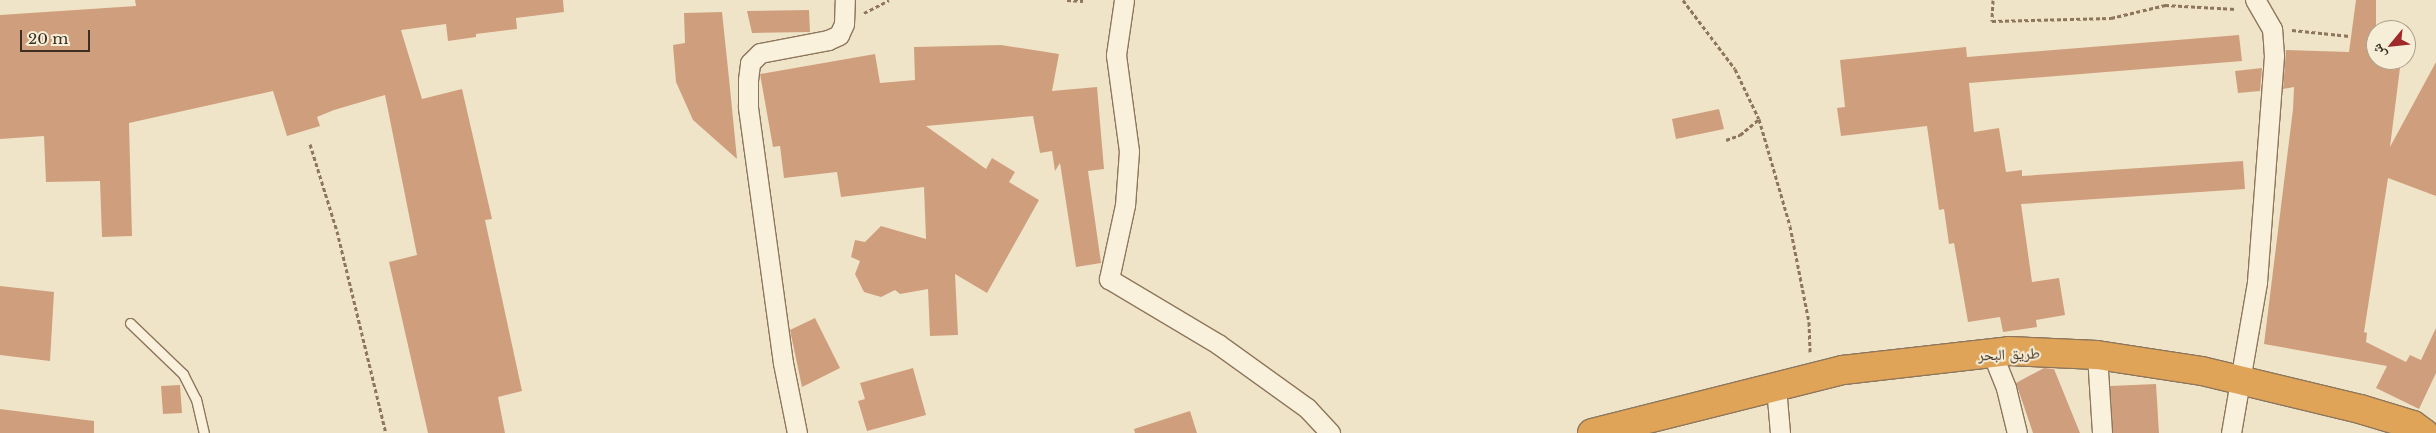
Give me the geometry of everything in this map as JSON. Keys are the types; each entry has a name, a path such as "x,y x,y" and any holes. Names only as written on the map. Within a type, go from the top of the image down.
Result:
{"highway":[{"name":"طريق البحر","path":"1592,433 1810,380 1842,370 1992,353 2097,355 2238,379 2360,409 2413,425 2424,433"}],"street":[{"path":"797,433 783,363 748,106 748,80 750,63 760,53 828,40 839,35 844,24 845,0"},
{"path":"1124,0 1116,55 1129,151 1125,205 1110,279 1218,344 1307,408 1330,433"},
{"path":"2231,433 2238,379 2257,282 2274,56 2269,23 2255,0"},
{"path":"1992,353 2006,388 2017,433"},
{"path":"2097,355 2102,433"},
{"path":"1776,387 1780,433"}],"lane":[{"path":"130,324 183,374 196,399 204,433"}],"path":[{"path":"1066,0 1083,1"},
{"path":"1684,0 1735,69 1759,119 1790,226 1807,312 1810,380"},
{"path":"1993,0 1992,21 2111,18 2165,5 2224,7 2269,23 2350,36"},
{"path":"1726,140 1740,135 1759,119"},
{"path":"310,144 337,231 386,433"}],"building":[{"path":"135,0 563,0 564,12 516,18 517,29 476,34 476,37 448,41 446,24 401,30 422,99 462,89 492,219 485,220 522,391 498,397 505,433 428,433 389,262 417,255 385,95 317,117 320,126 287,136 273,91 129,123 132,236 102,237 100,181 46,182 44,136 0,139 0,15 136,6"},
{"path":"2356,0 2376,0 2376,20 2366,20 2366,70 2400,70 2390,147 2436,62 2436,196 2388,178 2364,332 2367,333 2366,342 2406,362 2410,355 2421,360 2436,328 2436,373 2419,409 2376,388 2387,366 2264,344 2293,109 2294,87 2283,89 2286,50 2349,52"},
{"path":"809,10 810,32 752,33 747,11"},
{"path":"722,12 737,159 693,120 676,82 673,45 685,43 684,13"},
{"path":"2239,35 2242,61 1969,83 1974,132 1999,128 2006,172 2022,170 2022,176 2243,161 2245,189 2021,204 2032,282 2059,278 2065,315 2036,320 2037,327 2003,332 2000,317 1968,322 1954,243 1949,244 1944,209 1939,210 1927,126 1841,136 1837,108 1845,107 1840,60 1966,47 1967,57"},
{"path":"1001,45 1059,54 1052,91 1097,87 1104,169 1088,171 1101,263 1076,267 1060,163 1055,171 1052,151 1040,153 1033,116 926,126 986,169 992,158 1015,172 1009,182 1039,200 987,293 955,274 958,335 930,336 928,289 900,294 895,290 881,297 864,292 855,274 860,261 851,257 855,240 865,242 881,226 926,239 924,187 841,197 837,172 784,178 780,146 773,147 760,74 875,54 880,83 915,80 914,47"},
{"path":"2262,68 2260,91 2238,93 2235,71"},
{"path":"1719,109 1724,129 1676,139 1672,119"},
{"path":"0,286 54,292 50,361 0,355"},
{"path":"815,318 840,368 802,387 790,330"},
{"path":"913,368 926,415 867,431 858,401 865,399 860,383"},
{"path":"2044,368 2054,369 2080,433 2033,433 2016,383"},
{"path":"2156,384 2159,433 2113,433 2110,386"},
{"path":"180,385 182,413 163,414 161,386"},
{"path":"0,409 94,421 94,433 0,433"},
{"path":"1190,411 1197,433 1135,433 1134,429"}]}
